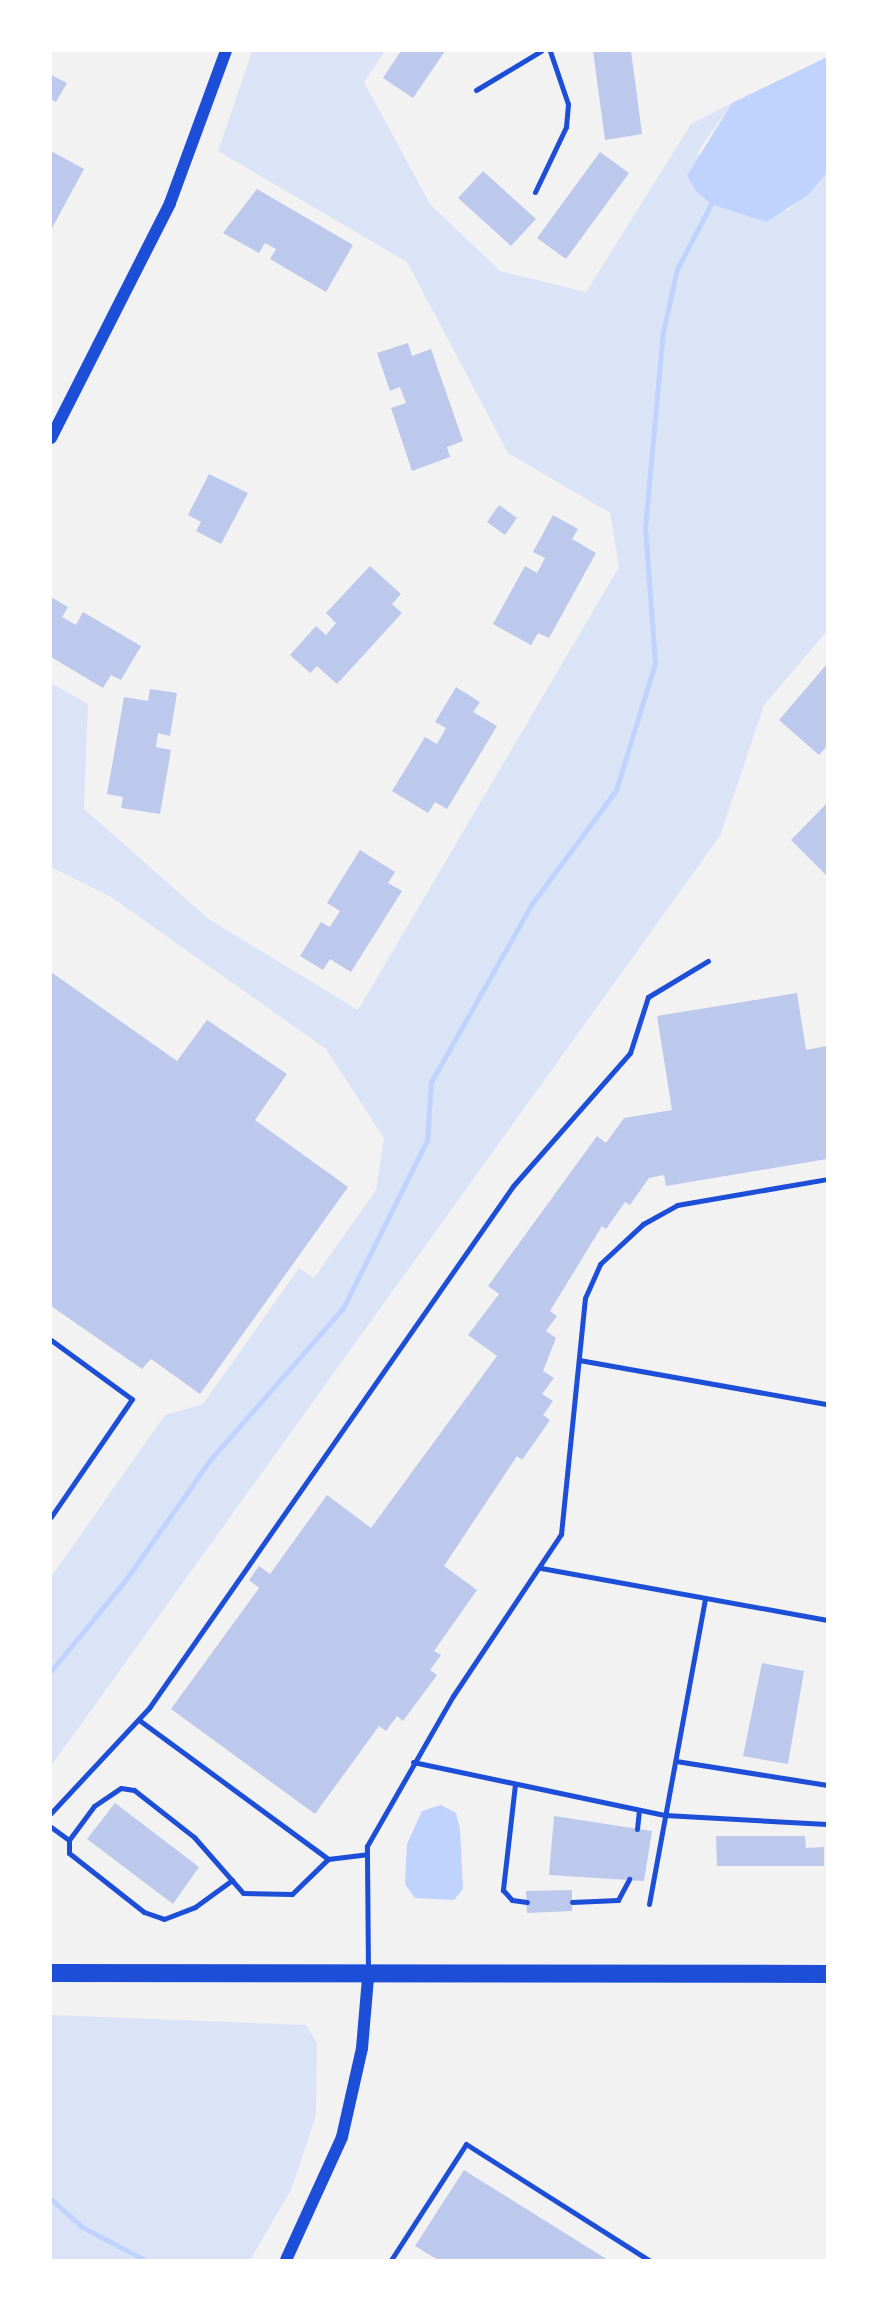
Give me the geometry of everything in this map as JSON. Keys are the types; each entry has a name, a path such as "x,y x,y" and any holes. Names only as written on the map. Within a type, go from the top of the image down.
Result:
{"main road":[{"path":"51,1973 368,1978 827,1974"}],"street":[{"path":"51,438 170,203 226,51"},
{"path":"286,2260 342,2137 362,2048 368,1978"}],"lane":[{"path":"476,90 541,51"},
{"path":"535,191 566,127 568,104 550,51"},
{"path":"51,1814 139,1720 513,1186 630,1053 648,997 708,961"},
{"path":"368,1978 367,1854 413,1762 561,1534 585,1298 600,1264 643,1224 677,1205 827,1179"},
{"path":"51,1340 132,1399 51,1517"},
{"path":"579,1360 827,1404"},
{"path":"541,1568 827,1620"},
{"path":"649,1904 705,1598"},
{"path":"139,1720 328,1860"},
{"path":"676,1760 827,1785"},
{"path":"413,1762 665,1815 827,1824"},
{"path":"515,1784 503,1890 512,1900 527,1902"},
{"path":"232,1880 195,1907 164,1919 144,1912 69,1853 69,1840 94,1806 121,1788 134,1790 194,1837 232,1880 243,1893 292,1894 328,1860 367,1854"},
{"path":"637,1829 639,1810"},
{"path":"51,1827 69,1840"},
{"path":"572,1902 618,1900 629,1879"},
{"path":"391,2260 466,2144 649,2260"}],"shaded area":[{"path":"252,51 385,51 364,82 430,204 500,271 586,292 691,124 732,103 697,153 787,211 827,173 827,631 764,705 720,836 51,1766 51,1577 165,1415 203,1404 299,1268 314,1278 376,1190 384,1138 326,1049 111,897 51,867 51,683 88,704 84,809 210,920 358,1010 619,567 610,513 508,453 407,262 218,151"},
{"path":"51,2015 306,2025 317,2043 316,2115 291,2190 250,2260 51,2260"}],"water":[{"path":"827,57 827,173 808,195 766,222 711,204 696,191 687,176 732,103"},
{"path":"441,1805 456,1813 460,1829 463,1889 454,1900 415,1898 405,1884 407,1844 422,1811"}],"building":[{"path":"401,51 445,51 413,98 383,78"},
{"path":"593,51 631,51 642,134 605,140"},
{"path":"51,75 67,83 56,102 51,99"},
{"path":"51,151 84,169 51,230"},
{"path":"600,152 629,173 566,259 537,238"},
{"path":"483,171 536,219 511,246 458,198"},
{"path":"257,189 353,245 326,292 270,259 276,249 265,243 259,253 223,233"},
{"path":"408,343 412,356 431,349 463,441 447,447 450,457 412,471 391,408 406,403 400,387 390,391 377,353"},
{"path":"209,474 248,493 221,544 196,531 201,522 188,515"},
{"path":"499,505 517,518 505,535 487,522"},
{"path":"553,515 578,529 572,539 596,553 549,638 538,633 531,645 493,624 525,566 537,573 545,558 533,552"},
{"path":"370,566 401,594 392,604 402,613 337,684 317,666 310,673 290,655 316,626 326,635 336,623 326,613"},
{"path":"51,597 68,607 62,617 76,625 83,612 141,646 121,680 111,675 103,688 51,657"},
{"path":"827,664 827,746 819,755 779,720"},
{"path":"456,687 480,702 473,712 497,726 447,809 435,802 428,813 392,791 425,737 437,744 446,728 435,722"},
{"path":"150,689 177,693 170,736 158,733 156,747 171,750 160,814 121,808 123,797 107,794 124,697 148,701"},
{"path":"827,803 827,876 791,840"},
{"path":"360,850 395,872 388,883 402,891 351,972 330,959 323,970 300,956 321,922 330,927 340,911 327,903"},
{"path":"51,972 177,1061 207,1020 287,1074 255,1120 348,1187 200,1394 151,1359 142,1369 51,1306"},
{"path":"797,993 806,1050 827,1046 827,1159 666,1186 664,1175 649,1178 630,1205 625,1202 606,1229 602,1226 550,1311 557,1316 546,1331 556,1338 543,1371 554,1378 542,1394 553,1401 543,1415 550,1420 522,1460 517,1456 444,1566 477,1590 434,1651 441,1655 430,1670 437,1675 403,1721 397,1716 386,1731 379,1726 315,1814 171,1709 259,1588 249,1580 259,1566 270,1574 327,1495 371,1528 497,1356 468,1335 499,1294 488,1286 597,1136 606,1143 624,1118 672,1110 657,1016"},
{"path":"762,1663 804,1671 788,1764 743,1756"},
{"path":"115,1803 199,1867 173,1904 87,1839"},
{"path":"554,1816 652,1831 644,1881 549,1875"},
{"path":"716,1836 805,1836 806,1848 824,1847 824,1866 717,1866"},
{"path":"572,1890 572,1911 527,1913 526,1891"},
{"path":"464,2170 608,2260 438,2260 415,2246"}],"waterway":[{"path":"51,1671 127,1578 210,1460 343,1308 427,1140 431,1082 531,905 616,790 655,663 645,528 663,332 677,269 711,204"},
{"path":"51,2199 82,2227 145,2260"}]}
